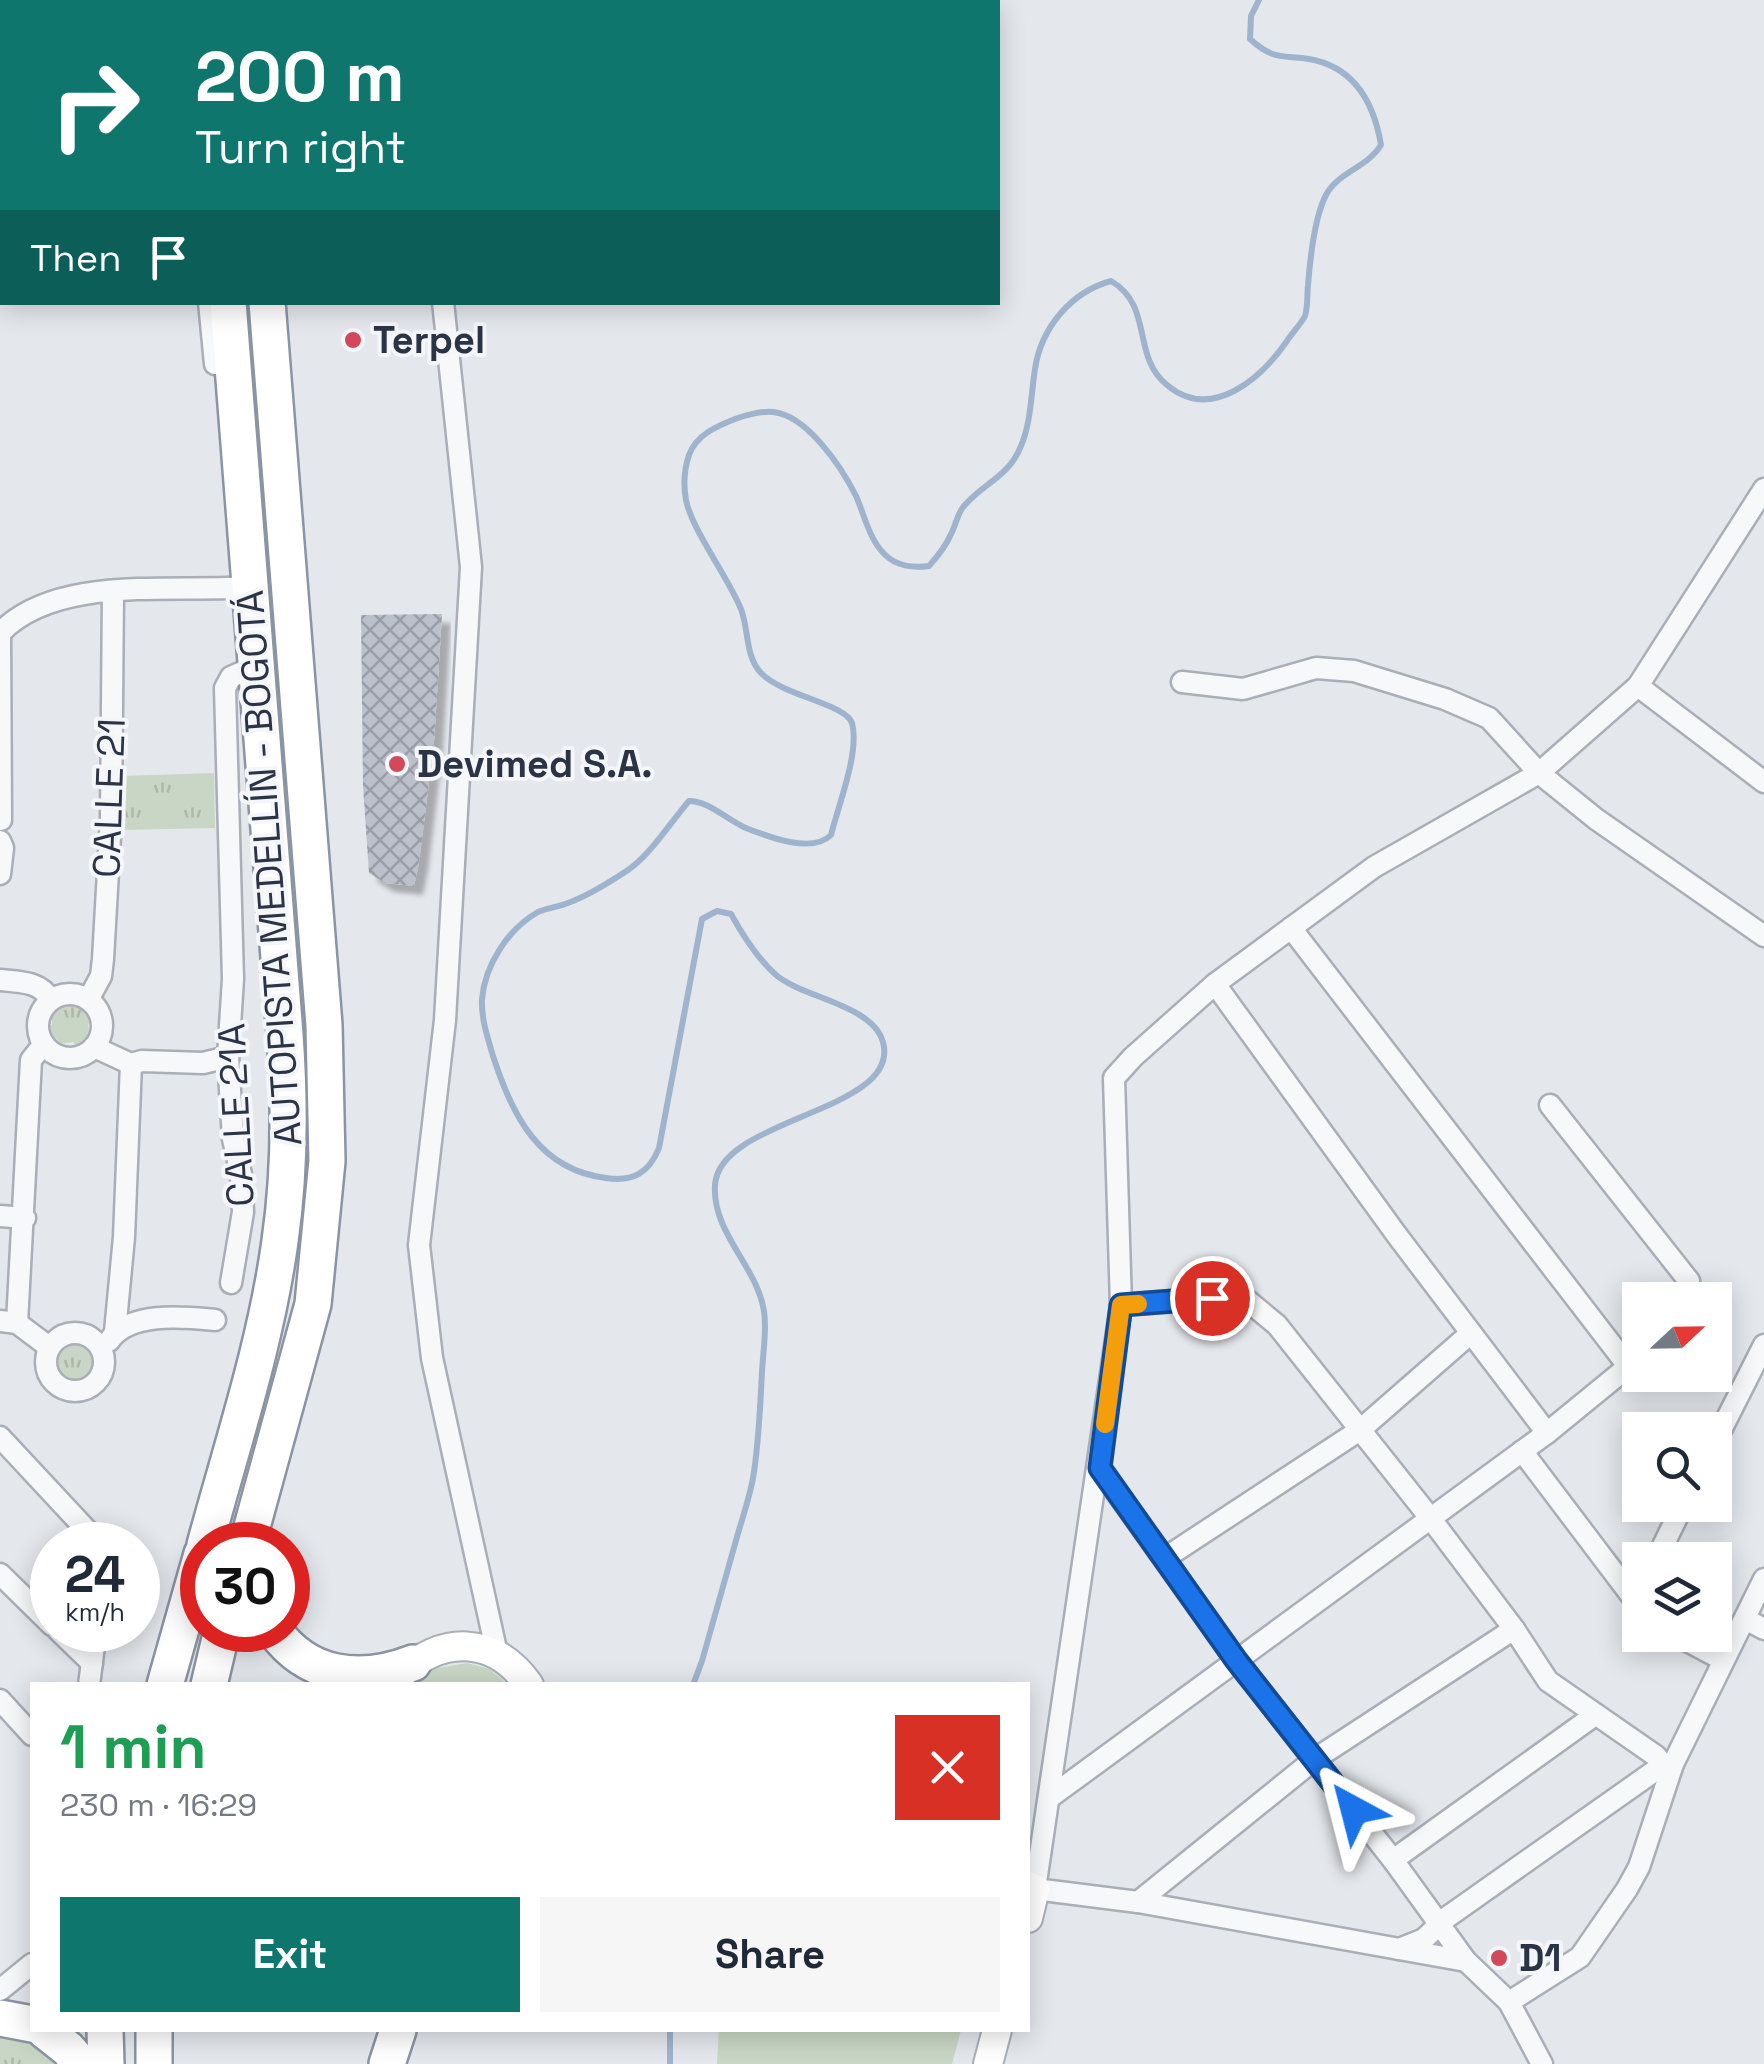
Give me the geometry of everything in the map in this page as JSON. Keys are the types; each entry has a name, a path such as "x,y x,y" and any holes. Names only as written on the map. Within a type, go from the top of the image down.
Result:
{"highway":[{"name":"AUTOPISTA MEDELLÍN - BOGOTÁ","path":"211,1522 265,1317 280,1243 288,1168 289,1100 228,305"},
{"name":"AUTOPISTA MEDELLÍN - BOGOTÁ","path":"254,1522 313,1304 322,1233 328,1100 267,305"},
{"path":"276,1522 284,1479 292,1388"},
{"path":"166,1682 180,1632"},
{"path":"210,1682 217,1652"},
{"path":"292,1652 309,1664 338,1674 403,1674"},
{"path":"0,2018 30,2024"},
{"path":"47,2032 84,2064"},
{"path":"105,2032 106,2064"},
{"path":"154,2032 154,2064"},
{"path":"386,2064 397,2032"}],"main road":[{"path":"403,1674 432,1651 476,1647 497,1654 527,1682"},
{"path":"988,2064 996,2032"}],"street":[{"path":"209,305 222,420 225,430 240,443"},
{"path":"443,305 471,567 445,1020 419,1244 432,1358 497,1654"},
{"path":"1466,1960 1138,1902 1031,1888 1050,1798 1121,1305 1114,1078 1216,984 1374,867 1539,772 1638,686 1764,490"},
{"path":"1,820 0,633 14,618 33,607 72,596 251,587"},
{"name":"CALLE 21","path":"88,1000 101,976 111,819 112,592"},
{"name":"CALLE 21A","path":"231,1283 244,1212 228,1057 234,979 225,688 231,677 258,665"},
{"path":"1182,682 1243,689 1316,668 1354,670 1446,699 1488,718 1539,772 1596,819 1764,936"},
{"path":"1638,686 1763,780"},
{"path":"0,841 0,874"},
{"path":"1291,928 1622,1347"},
{"path":"0,980 30,983 46,992 51,1000"},
{"path":"1216,984 1547,1433"},
{"path":"70,994 88,1000 102,1022 94,1047 73,1058 56,1055 44,1044 38,1026 40,1016 51,1000 70,994"},
{"path":"44,1044 32,1060 24,1218 9,1322 49,1347"},
{"path":"94,1047 131,1064 203,1064 228,1057"},
{"path":"102,1351 90,1337 72,1332 49,1347 45,1366 48,1376 63,1390 72,1392 82,1391 99,1380 103,1371 102,1351 115,1332 124,1237 131,1064"},
{"path":"1550,1105 1690,1282"},
{"path":"0,1216 24,1218"},
{"path":"1121,1305 1242,1296 1277,1325 1431,1518 1514,1629 1548,1682 1668,1765"},
{"path":"115,1332 132,1324 179,1316 215,1320"},
{"path":"1166,1558 1360,1430 1471,1333"},
{"path":"1730,1412 1764,1345"},
{"path":"1050,1798 1547,1433 1622,1372"},
{"path":"0,1437 77,1522"},
{"path":"1522,1450 1622,1579"},
{"path":"1100,1468 1236,1660 1466,1960 1509,2002 1542,2064"},
{"path":"0,1574 30,1603"},
{"path":"1509,2002 1580,1957 1639,1867 1668,1765 1722,1660 1754,1624 1764,1579"},
{"path":"1138,1902 1315,1759 1514,1629"},
{"path":"80,1652 92,1663"},
{"path":"89,1682 93,1652"},
{"path":"1707,1652 1722,1660"},
{"path":"0,1700 30,1732"},
{"path":"1393,1860 1595,1715"},
{"path":"1393,1950 1411,1947 1668,1765"},
{"path":"0,1990 30,1966"},
{"path":"77,2032 84,2064"}],"green space":[{"path":"214,773 215,828 123,830 122,776"},
{"path":"66,1001 83,1005 93,1019 88,1024 90,1036 77,1046 73,1042 60,1044 48,1028 52,1025 52,1011"},
{"path":"75,1343 88,1349 94,1362 88,1375 75,1381 62,1375 56,1362 62,1349"},
{"path":"467,1663 489,1669 505,1682 418,1682 433,1669"},
{"path":"0,2030 29,2035 62,2064 0,2064"},
{"path":"719,2032 960,2032 952,2064 717,2064"}],"building":[{"name":"Devimed S.A.","path":"442,614 434,741 414,886 385,883 369,873 363,786 361,615"}],"waterway":[{"path":"694,1682 751,1486 765,1333 760,1295 720,1219 715,1185 724,1162 746,1144 865,1084 881,1065 883,1042 866,1019 776,975 731,914 717,911 702,919 659,1148 639,1174 624,1179 606,1178 563,1164 532,1137 520,1120 485,1029 482,999 488,973 508,938 527,919 583,897 628,870 689,801 704,804 746,828 778,839 802,844 823,841 831,835 851,764 852,723 838,710 771,681 756,666 741,609 695,525 686,500 687,461 702,437 744,416 773,412 786,415 811,433 842,471 870,534 887,557 900,564 929,566 947,543 964,506 1016,457 1027,428 1035,369 1044,339 1060,314 1096,286 1111,281 1124,291 1133,304 1156,373 1184,395 1201,399 1235,391 1277,355 1305,316 1313,239 1326,195 1381,145 1367,101 1339,70 1309,59 1271,54 1250,39 1251,16 1259,0"},
{"path":"670,2032 670,2064"}],"slow traffic":[{"path":"1105,1424 1121,1305 1138,1304"}],"place":[{"name":"Terpel","path":"353,340"},
{"name":"Devimed S.A.","path":"397,764"},
{"name":"D1","path":"1499,1958"}],"route":[{"path":"1212,1298 1121,1305 1100,1468 1236,1660 1354,1810"}]}
